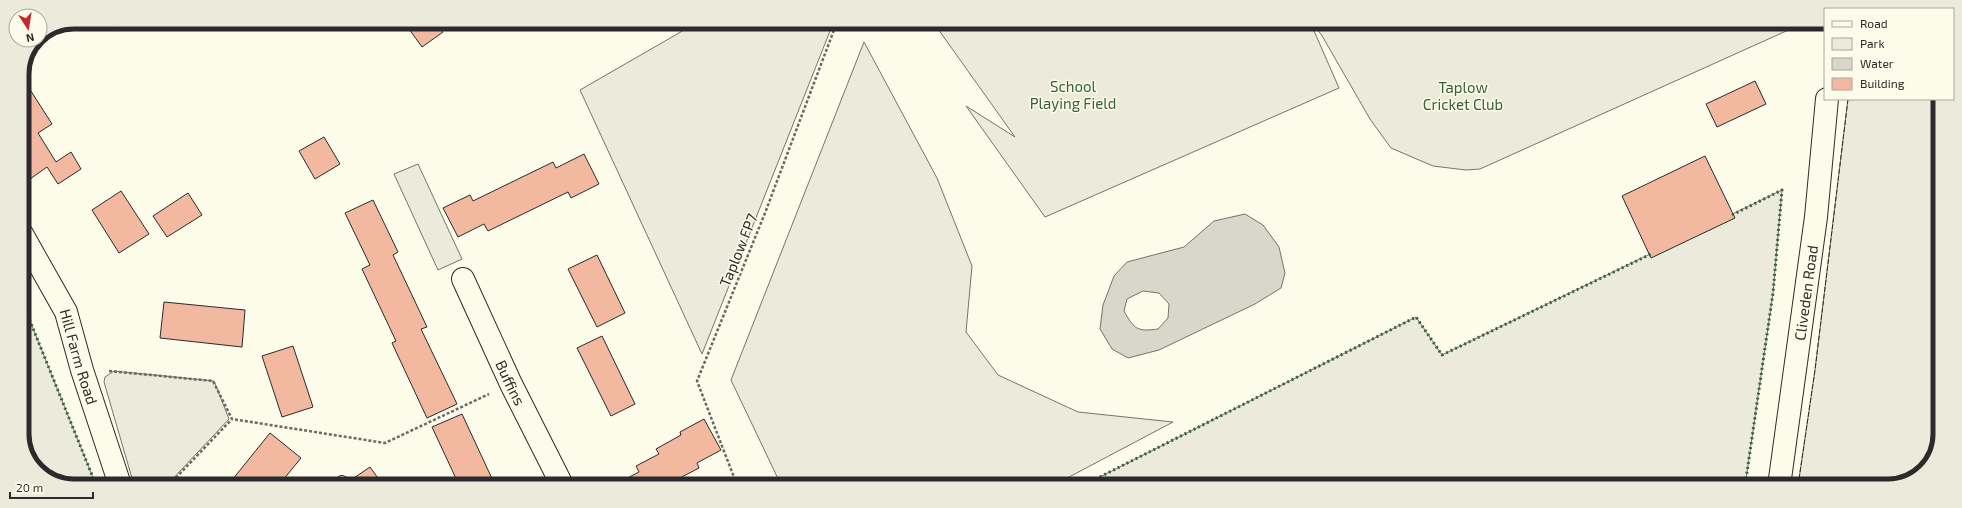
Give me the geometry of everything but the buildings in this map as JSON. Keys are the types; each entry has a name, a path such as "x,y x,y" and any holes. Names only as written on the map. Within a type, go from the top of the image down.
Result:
{"street":[{"name":"Cliveden Road","path":"1780,479 1816,217 1827,100"},
{"name":"Hill Farm Road","path":"29,246 66,312 82,370 118,479"},
{"name":"Buffins","path":"463,279 553,479"}],"path":[{"name":"Taplow FP7","path":"735,479 697,380 765,213 834,29"},
{"path":"82,370 128,372 213,381 232,419"},
{"path":"232,419 385,443 511,384"},
{"path":"175,479 232,419"}],"green space":[{"path":"686,29 831,29 702,354 580,90"},
{"name":"School Playing Field","path":"938,29 1313,29 1339,88 1045,217 966,106 1015,137"},
{"name":"Taplow Cricket Club","path":"1316,29 1791,29 1480,169 1466,170 1433,166 1391,148 1370,119 1321,34"},
{"path":"864,42 937,178 972,266 966,332 998,375 1078,412 1173,422 1065,479 778,479 731,380"},
{"path":"1848,100 1933,100 1933,434 1930,451 1918,468 1902,477 1888,479 1799,479 1815,370"},
{"path":"418,164 462,259 438,270 394,174"},
{"path":"1782,190 1773,293 1746,479 1096,479 1416,317 1442,355"},
{"path":"29,318 94,479 65,478 51,473 40,464 32,451 29,437"},
{"path":"114,371 214,381 229,419 173,479 132,479 104,382 105,377"}],"water":[{"path":"1245,214 1263,225 1279,247 1285,273 1281,288 1255,304 1159,350 1128,358 1112,349 1100,329 1103,305 1114,276 1127,262 1184,247 1214,221","holes":["1143,291 1159,293 1169,304 1168,318 1158,329 1145,330 1137,328 1124,311 1127,299"]}],"hedge":[{"path":"1732,215 1782,190 1773,293 1746,479"},
{"path":"1096,479 1416,317 1442,355 1651,254"},
{"path":"29,318 94,479"}],"fence":[{"path":"1799,479 1815,370 1848,100"}]}
